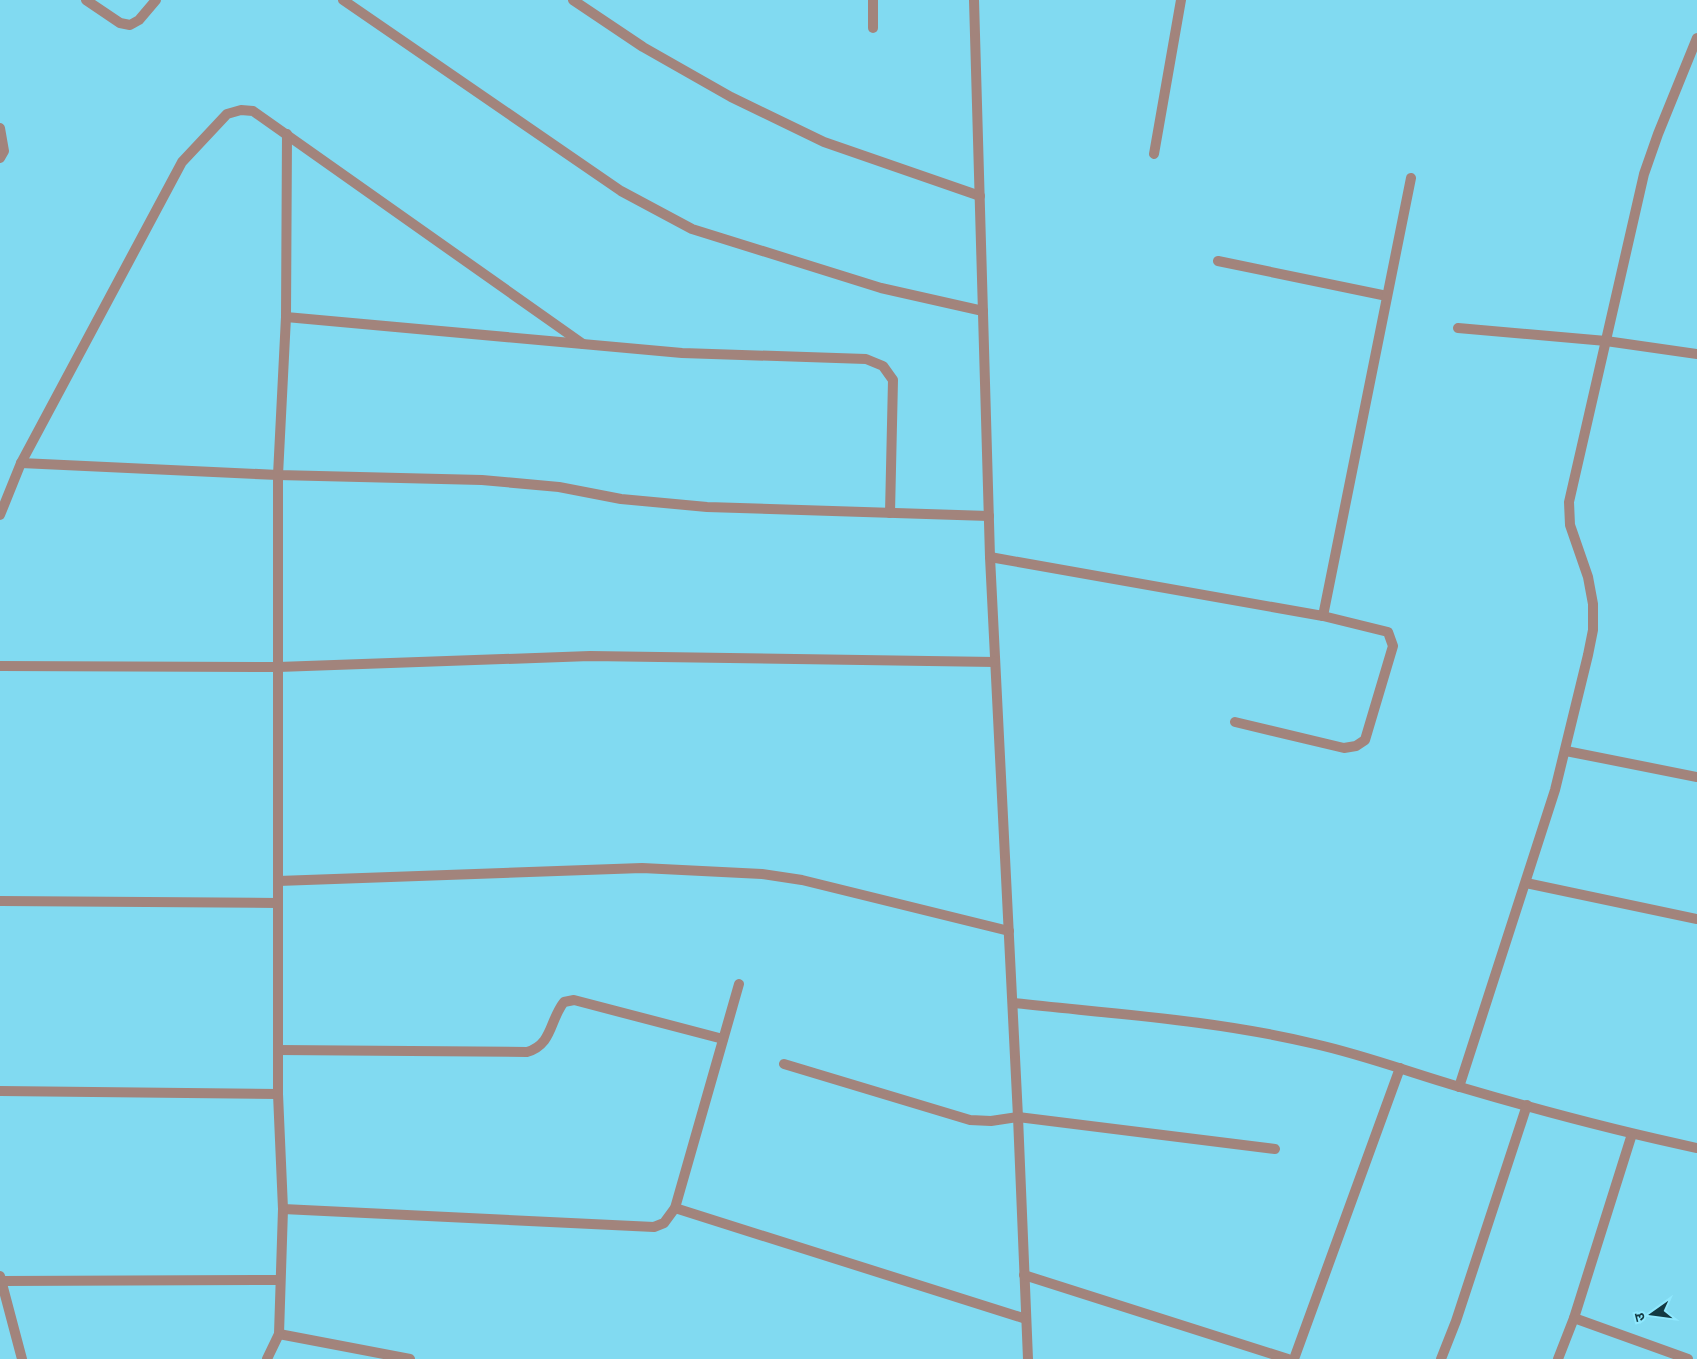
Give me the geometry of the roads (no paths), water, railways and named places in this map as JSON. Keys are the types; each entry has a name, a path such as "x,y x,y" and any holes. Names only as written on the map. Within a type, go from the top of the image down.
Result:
{"street":[{"path":"86,0 120,23 130,25 139,20 156,0"},
{"path":"343,0 621,190 692,229 881,288 983,311"},
{"path":"573,0 643,47 747,105 824,142 980,196"},
{"path":"873,0 873,28"},
{"path":"974,0 990,557 1013,1003 1028,1359"},
{"path":"1154,154 1181,0"},
{"path":"1459,1086 1526,883 1566,751 1588,654 1592,630 1593,604 1588,577 1570,525 1569,502 1644,174 1697,38"},
{"path":"0,515 22,463 182,162 227,114 241,110 253,111 583,344"},
{"path":"0,128 4,151 0,158"},
{"path":"267,1359 278,1334 283,1209 278,1094 278,475 286,317 287,134"},
{"path":"1323,616 1411,178"},
{"path":"1218,260 1387,296"},
{"path":"286,317 682,353 866,359 882,366 893,380 890,513"},
{"path":"1458,328 1606,341 1697,354"},
{"path":"22,463 278,475 519,482 559,487 621,499 707,507 989,516"},
{"path":"990,557 1323,616 1388,632 1394,646 1365,740 1356,746 1344,748 1235,722"},
{"path":"0,666 278,667 590,656 995,662"},
{"path":"1566,751 1697,777"},
{"path":"278,881 642,868 753,873 802,880 1009,931"},
{"path":"1526,883 1697,919"},
{"path":"0,901 278,903"},
{"path":"283,1209 654,1226 664,1223 675,1208 739,984"},
{"path":"278,1050 527,1052 538,1048 546,1041 558,1009 564,1002 574,1000 723,1039"},
{"path":"1013,1003 1228,1026 1317,1044 1632,1134 1697,1148"},
{"path":"784,1064 970,1120 992,1121 1018,1117 1275,1149"},
{"path":"1294,1359 1400,1068"},
{"path":"0,1092 278,1094"},
{"path":"1441,1359 1456,1321 1527,1105"},
{"path":"1558,1359 1574,1318 1632,1134"},
{"path":"675,1208 1026,1319"},
{"path":"1024,1275 1288,1359"},
{"path":"22,1359 1,1278 280,1280"},
{"path":"1574,1318 1674,1357 1688,1359"},
{"path":"278,1334 410,1359"}]}
